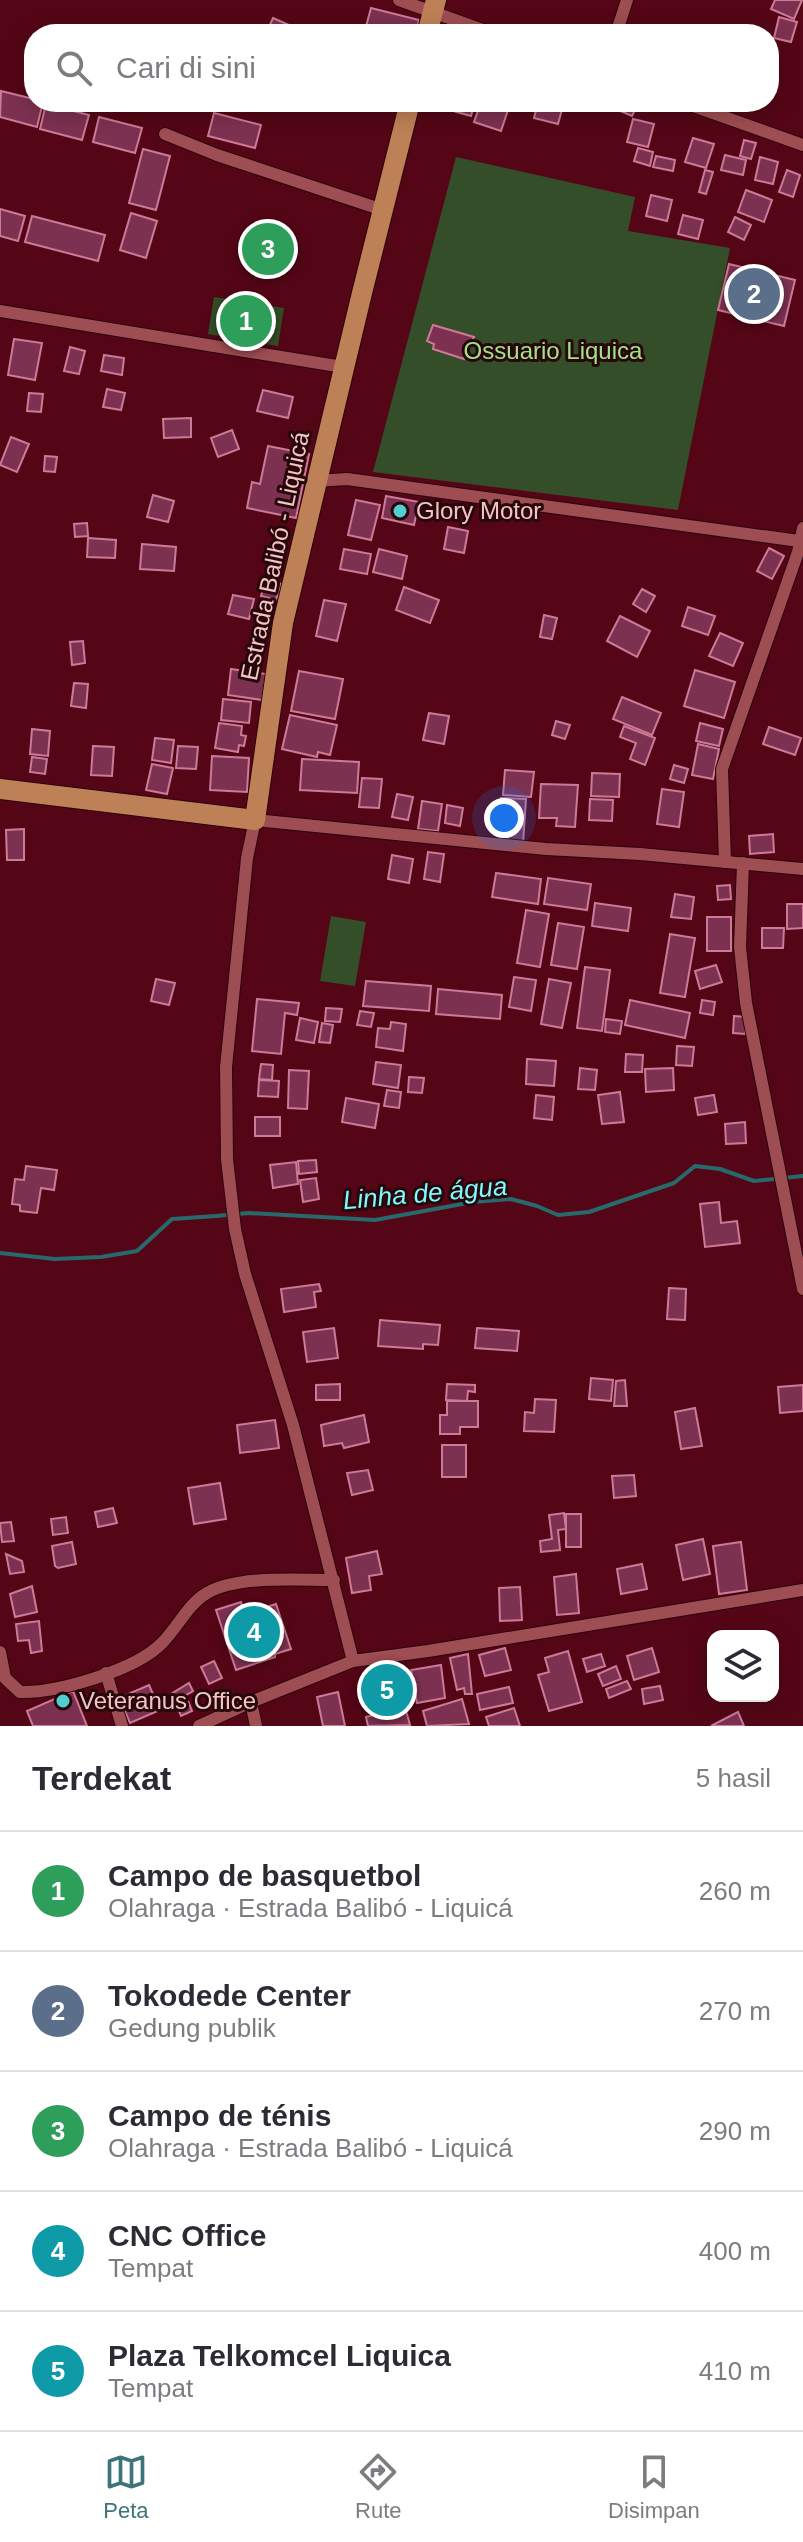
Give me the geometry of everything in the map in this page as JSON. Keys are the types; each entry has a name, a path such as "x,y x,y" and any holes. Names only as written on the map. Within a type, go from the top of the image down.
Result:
{"main road":[{"name":"Estrada Balibó - Liquicá","path":"255,820 283,623 408,112"},
{"path":"0,789 255,820"}],"street":[{"path":"399,0 435,6 473,24"},
{"path":"619,24 627,0"},
{"path":"710,112 803,145"},
{"path":"165,134 217,155 383,210"},
{"path":"0,311 343,367"},
{"path":"316,481 347,479 801,534 798,552 722,769 725,862"},
{"path":"353,1661 293,1425 245,1274 235,1229 227,1159 226,1067 247,858 255,820 546,849 803,869"},
{"path":"743,863 740,947 746,1003 803,1289"},
{"path":"0,1652 5,1678 20,1692 38,1692 140,1660 161,1645 194,1603 207,1593 242,1583 334,1580"},
{"path":"199,1726 353,1661 803,1590"},
{"path":"106,1673 122,1726"},
{"path":"251,1702 256,1726"}],"green space":[{"name":"Ossuario Liquica","path":"456,157 635,197 628,231 730,248 678,510 373,472"},
{"path":"261,223 287,230 275,275 249,268"},
{"path":"214,297 284,308 278,346 208,334"},
{"path":"331,916 366,922 355,986 320,981"}],"building":[{"path":"775,0 802,0 794,19 771,9"},
{"path":"371,8 419,20 418,24 367,24"},
{"path":"779,17 797,22 791,42 779,39"},
{"path":"273,18 287,24 270,24"},
{"path":"1,91 24,97 24,112 41,112 37,127 0,117"},
{"path":"44,112 89,115 82,140 40,129"},
{"path":"478,112 507,112 501,131 474,122"},
{"path":"536,112 561,112 558,124 534,118"},
{"path":"214,113 261,125 255,148 208,136"},
{"path":"99,117 142,128 135,153 93,142"},
{"path":"633,119 654,124 648,147 627,142"},
{"path":"693,138 714,144 706,168 685,162"},
{"path":"744,140 756,143 751,159 740,156"},
{"path":"638,148 653,152 650,166 634,161"},
{"path":"143,149 170,156 156,210 129,203"},
{"path":"725,155 746,160 743,175 721,170"},
{"path":"656,156 675,160 673,171 653,167"},
{"path":"760,157 778,162 773,184 755,180"},
{"path":"705,170 713,172 706,194 699,192"},
{"path":"787,170 800,175 793,197 779,192"},
{"path":"746,190 772,200 764,222 738,212"},
{"path":"651,195 672,200 667,221 646,216"},
{"path":"0,209 25,216 18,241 0,236"},
{"path":"131,213 157,221 146,258 120,250"},
{"path":"683,215 703,220 698,239 678,234"},
{"path":"32,216 105,235 98,261 25,242"},
{"path":"735,217 751,225 744,240 728,232"},
{"path":"729,264 795,280 784,326 718,310"},
{"path":"433,325 474,337 464,359 433,349 434,344 427,341"},
{"path":"14,339 42,343 35,380 8,375"},
{"path":"70,347 85,351 79,374 64,371"},
{"path":"104,355 124,358 122,375 101,371"},
{"path":"107,389 125,393 121,410 103,407"},
{"path":"263,390 293,397 288,418 257,411"},
{"path":"29,393 43,394 41,412 27,411"},
{"path":"191,418 191,437 164,438 163,419"},
{"path":"232,430 239,449 218,457 211,438"},
{"path":"11,437 29,444 17,472 0,465"},
{"path":"268,446 309,454 296,518 247,508 252,482 260,484"},
{"path":"45,456 57,457 55,472 44,471"},
{"path":"153,495 174,501 168,522 147,517"},
{"path":"386,496 419,502 414,525 382,518"},
{"path":"356,500 380,505 371,540 348,535"},
{"path":"87,523 88,536 75,537 74,524"},
{"path":"448,527 468,531 464,553 444,549"},
{"path":"88,538 116,540 115,558 87,557"},
{"path":"142,544 176,547 174,571 140,569"},
{"path":"769,548 784,556 772,579 757,571"},
{"path":"344,549 371,554 367,574 340,569"},
{"path":"379,549 407,556 402,579 373,572"},
{"path":"266,579 281,584 276,600 261,596"},
{"path":"404,587 439,600 430,623 396,610"},
{"path":"642,589 655,596 646,612 633,604"},
{"path":"233,595 254,599 249,619 228,614"},
{"path":"324,600 346,604 337,641 316,636"},
{"path":"688,607 715,616 708,635 682,626"},
{"path":"544,615 557,618 552,639 540,637"},
{"path":"620,616 650,631 637,657 607,641"},
{"path":"720,633 743,643 733,666 709,656"},
{"path":"83,641 85,663 72,665 70,642"},
{"path":"231,669 266,674 262,700 228,695"},
{"path":"695,670 735,682 724,718 684,706"},
{"path":"299,671 343,679 335,719 291,711"},
{"path":"74,683 88,684 86,708 71,706"},
{"path":"622,697 661,713 652,735 613,719"},
{"path":"223,699 251,702 249,723 221,720"},
{"path":"429,713 449,716 444,744 423,740"},
{"path":"290,715 337,725 330,755 318,752 317,757 282,749"},
{"path":"556,721 570,725 565,739 552,735"},
{"path":"219,723 242,726 241,735 246,736 244,746 239,745 238,752 215,748"},
{"path":"700,723 723,729 719,746 696,741"},
{"path":"624,726 655,738 645,765 630,759 636,743 620,737"},
{"path":"769,727 801,738 795,755 763,744"},
{"path":"32,729 50,731 48,756 30,754"},
{"path":"155,738 174,740 171,763 152,760"},
{"path":"698,744 719,749 713,779 692,775"},
{"path":"93,746 114,747 112,776 91,775"},
{"path":"178,746 198,747 196,769 176,768"},
{"path":"212,756 249,758 247,792 210,790"},
{"path":"32,757 47,759 45,774 30,772"},
{"path":"302,759 359,762 357,793 300,790"},
{"path":"152,764 173,768 167,794 146,790"},
{"path":"674,765 688,769 684,783 670,779"},
{"path":"505,770 534,772 531,797 503,795"},
{"path":"592,773 620,774 619,797 591,796"},
{"path":"362,778 382,779 379,808 359,807"},
{"path":"541,784 578,785 575,827 556,826 557,818 539,818"},
{"path":"662,789 684,792 679,827 657,824"},
{"path":"397,794 413,797 408,820 392,817"},
{"path":"501,798 526,799 523,844 508,843 508,832 499,831"},
{"path":"590,799 613,800 612,821 589,820"},
{"path":"422,801 442,804 438,831 418,829"},
{"path":"447,805 463,808 460,826 445,823"},
{"path":"24,829 24,860 7,860 6,830"},
{"path":"773,834 774,852 750,854 749,836"},
{"path":"428,852 444,854 440,882 424,879"},
{"path":"392,855 413,859 409,883 388,879"},
{"path":"496,873 541,879 538,904 492,897"},
{"path":"548,878 591,884 587,910 544,904"},
{"path":"730,885 731,899 718,900 717,886"},
{"path":"675,894 694,897 691,919 671,917"},
{"path":"595,903 631,908 628,931 592,926"},
{"path":"787,904 803,904 803,928 787,929"},
{"path":"526,910 549,914 540,967 517,963"},
{"path":"707,917 731,917 731,951 707,951"},
{"path":"558,923 584,927 577,969 551,965"},
{"path":"762,928 784,928 783,948 762,948"},
{"path":"670,934 695,938 685,997 660,993"},
{"path":"716,965 722,982 700,989 695,971"},
{"path":"585,967 610,970 602,1031 577,1028"},
{"path":"514,977 536,980 531,1011 509,1007"},
{"path":"156,979 175,983 169,1005 151,1001"},
{"path":"549,979 571,983 562,1028 541,1024"},
{"path":"366,981 431,986 429,1011 363,1006"},
{"path":"438,989 502,995 500,1019 436,1014"},
{"path":"257,999 299,1003 297,1015 285,1013 281,1054 252,1051"},
{"path":"630,1000 690,1013 685,1038 625,1025"},
{"path":"702,1000 715,1002 713,1015 700,1013"},
{"path":"326,1008 342,1009 340,1022 325,1021"},
{"path":"360,1011 374,1013 371,1027 357,1025"},
{"path":"734,1016 746,1017 745,1034 733,1033"},
{"path":"300,1018 318,1022 314,1043 296,1040"},
{"path":"606,1019 622,1021 620,1034 605,1032"},
{"path":"391,1022 406,1024 403,1051 376,1047 378,1028 390,1029"},
{"path":"322,1023 333,1025 330,1043 319,1042"},
{"path":"677,1046 694,1047 692,1066 676,1065"},
{"path":"626,1054 643,1055 642,1072 625,1072"},
{"path":"527,1059 556,1061 554,1086 526,1084"},
{"path":"376,1062 401,1065 398,1088 373,1084"},
{"path":"261,1064 273,1065 272,1080 259,1079"},
{"path":"580,1068 597,1070 595,1090 578,1089"},
{"path":"673,1068 674,1090 646,1092 645,1069"},
{"path":"289,1070 309,1071 307,1109 288,1108"},
{"path":"409,1077 424,1078 422,1093 408,1092"},
{"path":"259,1080 279,1081 278,1097 258,1096"},
{"path":"387,1090 401,1092 399,1108 384,1106"},
{"path":"620,1092 624,1122 602,1124 598,1095"},
{"path":"536,1095 554,1097 552,1120 534,1118"},
{"path":"714,1095 717,1112 698,1115 695,1098"},
{"path":"346,1098 379,1104 375,1128 342,1122"},
{"path":"255,1117 280,1117 280,1136 255,1136"},
{"path":"745,1122 746,1143 726,1144 725,1124"},
{"path":"316,1160 317,1172 299,1174 298,1161"},
{"path":"296,1162 298,1184 273,1188 270,1165"},
{"path":"26,1166 57,1170 54,1190 41,1188 37,1213 20,1211 20,1205 12,1204 15,1179 24,1180"},
{"path":"316,1178 319,1199 303,1202 300,1180"},
{"path":"719,1202 721,1223 737,1221 740,1243 705,1247 700,1204"},
{"path":"319,1284 321,1291 314,1292 316,1307 284,1312 281,1289"},
{"path":"669,1288 686,1289 685,1320 667,1319"},
{"path":"380,1320 440,1325 438,1345 423,1344 423,1349 378,1346"},
{"path":"334,1328 338,1358 307,1362 303,1332"},
{"path":"477,1328 519,1331 517,1351 475,1348"},
{"path":"591,1378 613,1380 611,1401 589,1399"},
{"path":"625,1380 627,1406 614,1406 616,1381"},
{"path":"340,1384 340,1400 316,1400 316,1385"},
{"path":"447,1384 475,1385 475,1392 468,1391 467,1401 446,1400"},
{"path":"803,1385 803,1411 780,1413 778,1387"},
{"path":"535,1399 556,1400 554,1432 524,1431 525,1412 534,1413"},
{"path":"447,1401 478,1401 478,1427 460,1427 460,1434 440,1434 440,1415 447,1415"},
{"path":"695,1408 702,1446 681,1449 675,1412"},
{"path":"364,1415 369,1442 344,1448 342,1443 324,1446 321,1425"},
{"path":"275,1420 279,1448 240,1453 237,1425"},
{"path":"442,1445 466,1445 466,1477 442,1477"},
{"path":"368,1470 373,1490 352,1495 347,1473"},
{"path":"634,1475 636,1496 614,1498 612,1476"},
{"path":"220,1483 226,1519 194,1524 188,1488"},
{"path":"113,1508 117,1523 98,1527 95,1512"},
{"path":"564,1513 566,1529 558,1530 560,1550 541,1552 540,1541 552,1539 549,1515"},
{"path":"566,1514 581,1514 581,1547 566,1547"},
{"path":"66,1517 68,1533 53,1535 51,1519"},
{"path":"11,1522 14,1541 2,1542 0,1523"},
{"path":"703,1539 710,1574 683,1580 676,1545"},
{"path":"72,1542 76,1564 58,1568 52,1546"},
{"path":"741,1542 747,1590 719,1594 713,1546"},
{"path":"377,1551 382,1574 369,1576 371,1590 352,1593 346,1558"},
{"path":"6,1554 22,1561 24,1572 10,1574"},
{"path":"642,1564 647,1589 621,1594 617,1569"},
{"path":"576,1574 579,1613 557,1615 554,1577"},
{"path":"32,1586 37,1612 15,1617 10,1594"},
{"path":"520,1587 522,1620 500,1621 499,1588"},
{"path":"241,1602 244,1614 276,1604 291,1649 236,1670 216,1610"},
{"path":"39,1621 42,1651 31,1653 29,1640 18,1641 16,1624"},
{"path":"505,1648 511,1670 485,1676 479,1655"},
{"path":"652,1648 659,1672 634,1680 627,1656"},
{"path":"568,1651 582,1702 549,1711 538,1675 549,1672 545,1658"},
{"path":"468,1654 472,1694 465,1694 464,1688 457,1690 450,1658"},
{"path":"601,1654 605,1666 587,1672 583,1659"},
{"path":"214,1661 222,1678 209,1684 201,1667"},
{"path":"441,1665 445,1698 417,1703 411,1670"},
{"path":"616,1666 621,1679 603,1686 598,1674"},
{"path":"407,1671 410,1689 395,1692 398,1704 375,1708 370,1677"},
{"path":"627,1681 631,1689 609,1698 606,1689"},
{"path":"189,1683 193,1691 176,1701 171,1694"},
{"path":"149,1685 160,1710 130,1723 119,1698"},
{"path":"660,1686 663,1700 644,1704 642,1689"},
{"path":"509,1687 513,1703 480,1710 477,1694"},
{"name":"Veteranus Office","path":"73,1691 87,1726 33,1726 27,1711"},
{"path":"338,1692 345,1726 323,1726 317,1697"},
{"path":"187,1698 192,1711 181,1716 176,1703"},
{"path":"462,1699 469,1724 427,1726 423,1711"},
{"path":"405,1707 410,1725 368,1726 366,1717"},
{"path":"514,1708 520,1726 489,1726 486,1717"},
{"path":"738,1712 744,1726 711,1726"}],"waterway":[{"name":"Linha de água","path":"0,1253 55,1259 101,1257 137,1251 172,1219 249,1213 375,1220 473,1202 511,1199 558,1215 589,1212 674,1183 695,1166 720,1169 754,1181 803,1176"}],"place":[{"name":"Campo de ténis","path":"268,249"},
{"name":"Tokodede Center","path":"754,294"},
{"name":"Campo de basquetbol","path":"246,321"},
{"name":"Glory Motor","path":"400,511"},
{"name":"CNC Office","path":"254,1632"},
{"name":"Plaza Telkomcel Liquica","path":"387,1690"},
{"name":"Veteranus Office","path":"63,1701"}]}
